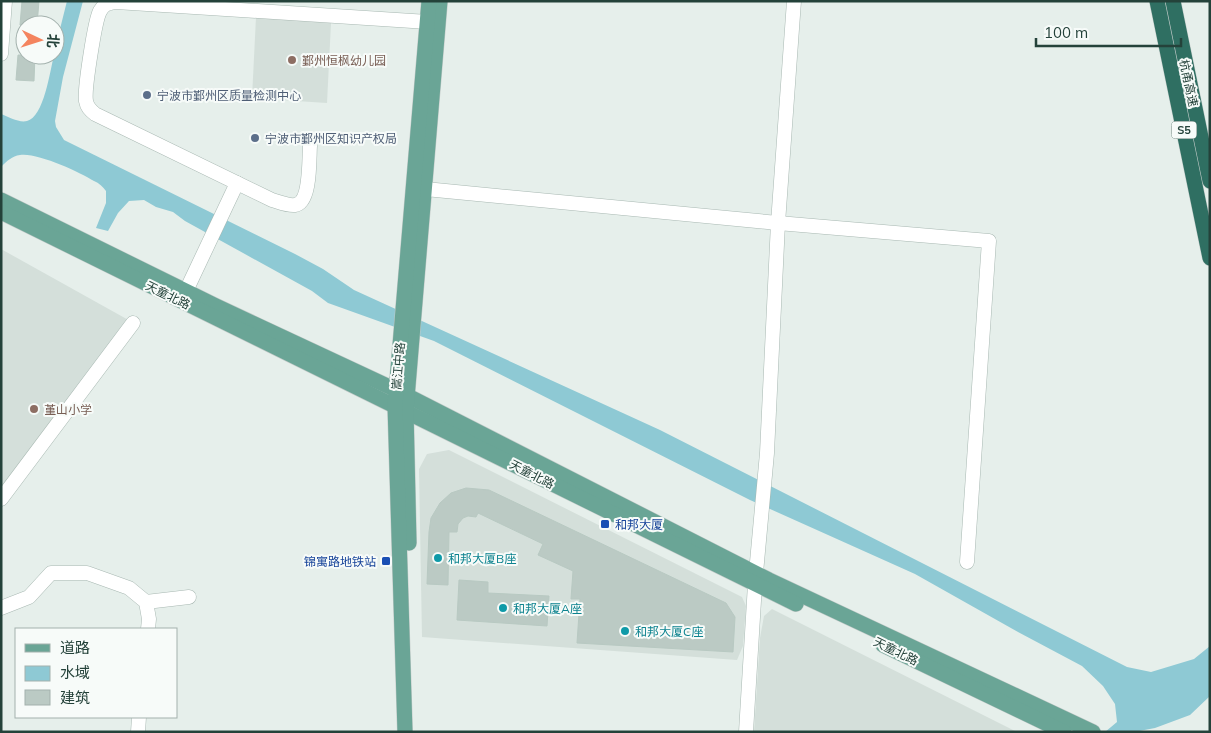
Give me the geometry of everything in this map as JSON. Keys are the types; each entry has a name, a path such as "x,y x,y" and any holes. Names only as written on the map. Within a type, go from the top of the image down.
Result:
{"highway":[{"name":"杭甬高速","path":"1157,1 1210,258"},
{"name":"杭甬高速","path":"1173,1 1210,181"}],"main road":[{"name":"嵩江中路","path":"405,732 400,346 406,278 419,189 429,1"},
{"name":"嵩江中路","path":"414,732 401,400 419,189 440,1"},
{"path":"1,200 401,400"},
{"name":"天童北路","path":"4,213 401,400 876,636 1064,732"},
{"name":"天童北路","path":"876,636 1093,732"}],"street":[{"path":"1,54 4,1"},
{"path":"746,732 760,579 778,223 794,1"},
{"path":"310,146 306,193 303,201 297,205 284,204 236,183 94,114 89,109 86,100 90,57 100,10 105,4 116,2 428,22"},
{"path":"186,291 236,183"},
{"path":"419,189 989,241 967,562"},
{"path":"1,499 133,323"},
{"path":"1,608 29,597 51,573 87,573 129,588 146,602 149,619 148,628"},
{"path":"146,602 189,597"},
{"path":"138,732 139,718"}],"shaded area":[{"name":"鄞州恒枫幼儿园","path":"256,17 331,23 327,103 252,98"},
{"name":"堇山小学","path":"1,249 132,322 1,497"},
{"path":"449,450 742,597 746,606 743,646 737,660 422,637 419,469 427,454"},
{"path":"772,609 1017,732 754,732 760,638 764,616"}],"water":[{"path":"67,1 83,1 63,77 55,121 56,127 64,140 295,254 323,269 354,290 660,430 1127,667 1151,672 1194,659 1210,646 1210,696 1190,715 1155,728 1134,732 1105,732 1117,722 1115,704 1103,686 1082,666 915,574 750,500 434,341 328,303 312,291 185,221 173,212 156,207 144,200 129,201 118,213 108,231 96,228 106,203 106,191 98,183 58,163 27,155 14,156 1,167 1,114 21,121 33,118 42,103 52,65 65,65 64,15"}],"building":[{"path":"22,1 39,1 38,15 21,15"},
{"path":"17,65 35,65 34,81 16,80"},
{"path":"466,488 489,490 726,603 735,617 733,652 577,643 580,599 571,599 573,571 538,555 543,544 478,513 476,517 468,516 463,518 458,524 457,532 449,532 448,585 427,584 431,518 440,503 451,493"},
{"name":"和邦大厦A座","path":"459,580 488,582 488,593 549,596 547,626 457,620"}],"place":[{"name":"鄞州恒枫幼儿园","path":"292,60"},
{"name":"宁波市鄞州区质量检测中心","path":"147,95"},
{"name":"宁波市鄞州区知识产权局","path":"255,138"},
{"name":"堇山小学","path":"34,409"},
{"name":"和邦大厦","path":"605,524"},
{"name":"和邦大厦B座","path":"438,558"},
{"name":"锦寓路地铁站","path":"386,561"},
{"name":"和邦大厦A座","path":"503,608"},
{"name":"和邦大厦C座","path":"625,631"}]}
